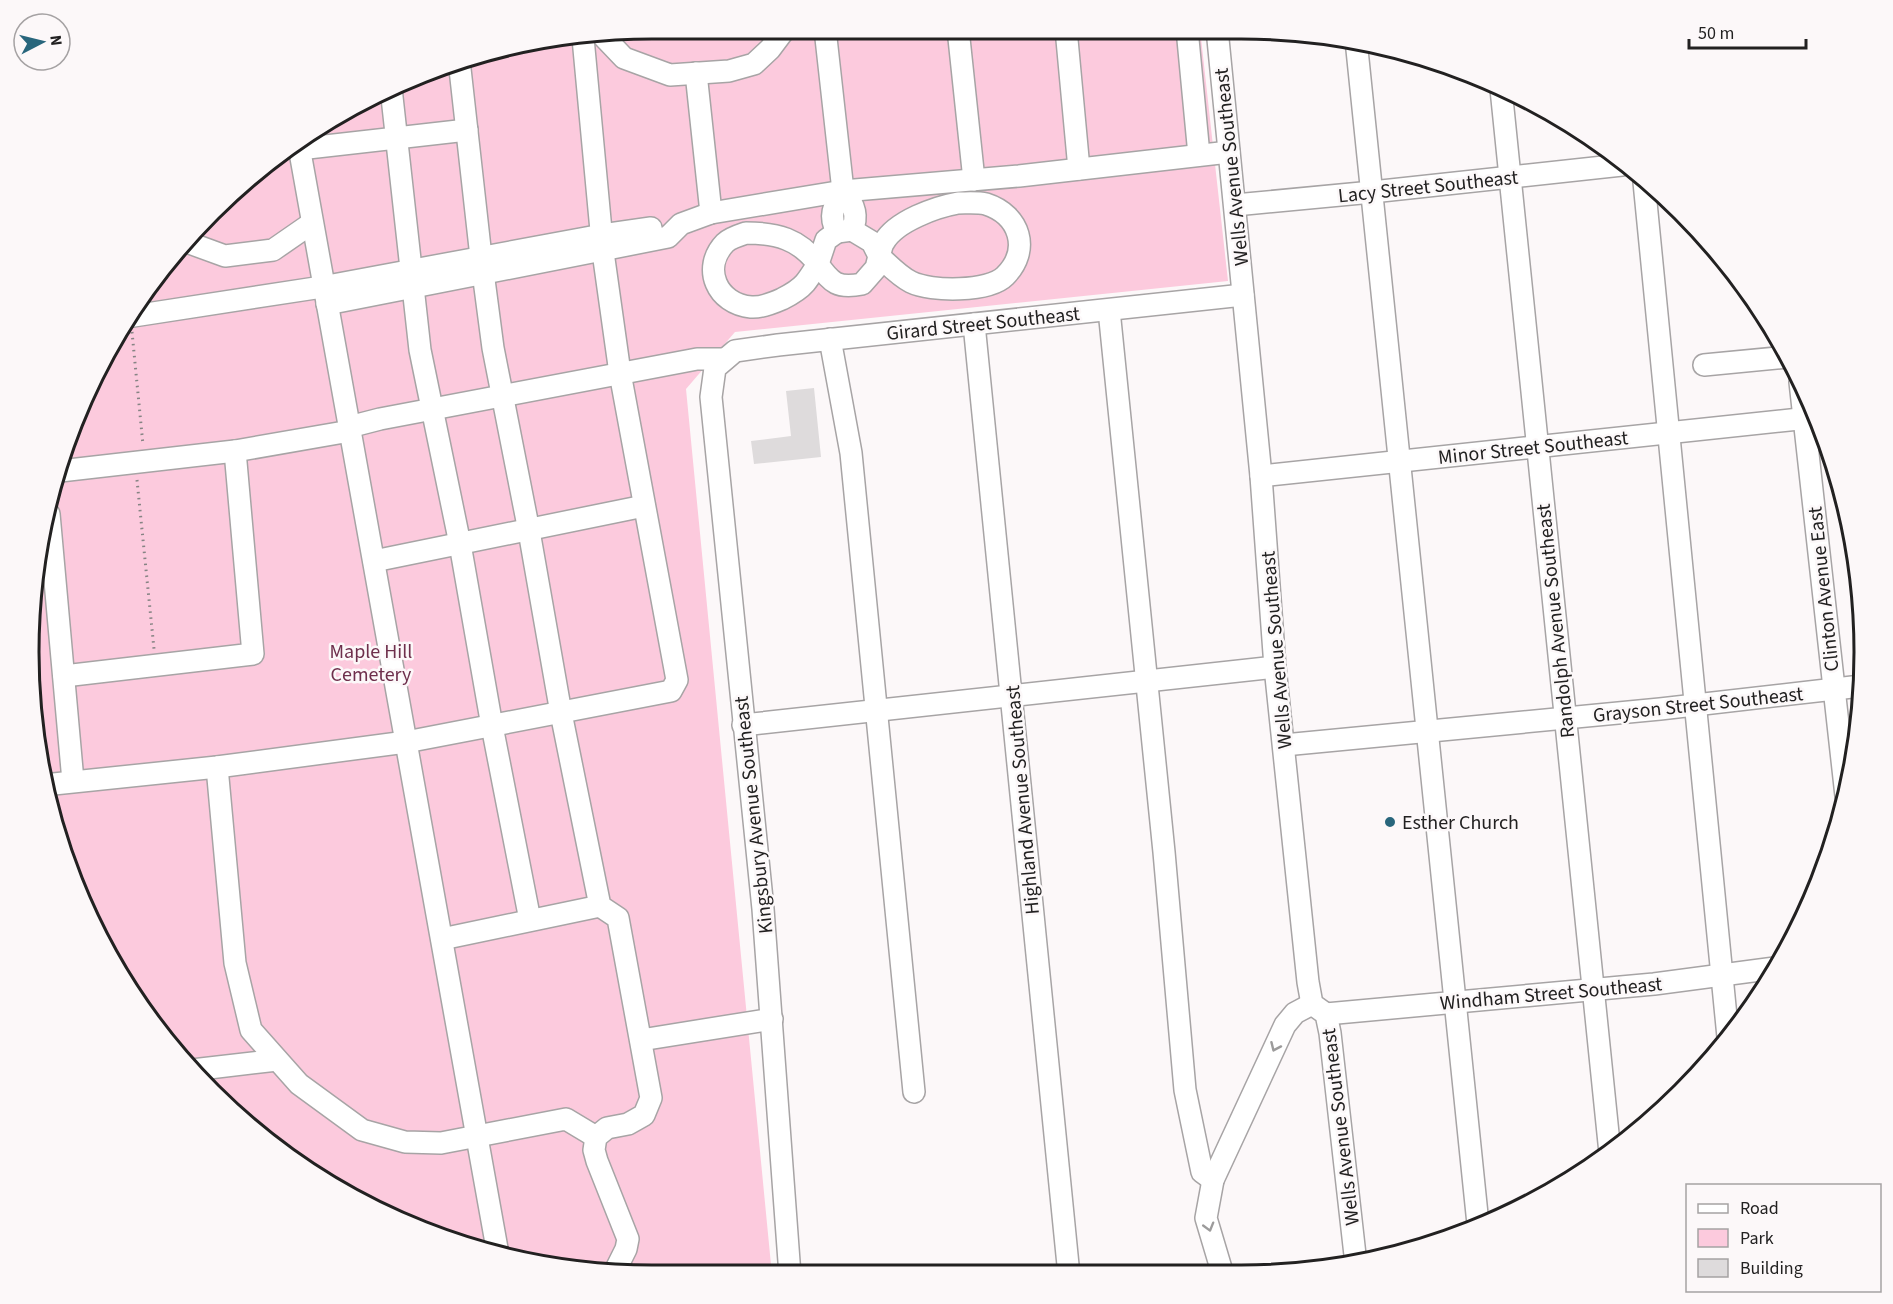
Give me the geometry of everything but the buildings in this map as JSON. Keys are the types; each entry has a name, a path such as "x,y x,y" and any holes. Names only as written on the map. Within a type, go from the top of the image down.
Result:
{"street":[{"path":"607,40 624,58 670,75 729,70 754,64 777,39"},
{"path":"826,39 843,190 851,200 856,222 826,240 818,264 804,284 790,295 772,303 754,307 739,305 723,294 714,276 713,259 726,241 746,233 767,233 788,239 808,250 818,264 826,275 839,286 849,287 862,285 876,268 879,256 884,241 903,224 938,207 958,202 984,203 998,209 1014,222 1020,240 1017,258 1004,277 981,286 954,290 912,282 879,256 872,242 844,231"},
{"path":"959,39 974,180"},
{"path":"1067,39 1079,169"},
{"path":"1188,39 1199,155"},
{"name":"Wells Avenue Southeast","path":"1219,39 1261,476 1275,667 1319,1009 1330,1033 1355,1254"},
{"path":"54,783 217,767 406,742 671,691 677,680 620,373 602,243 584,43"},
{"path":"1357,50 1477,1217"},
{"path":"460,70 493,348 529,531 561,713 600,906 618,918 651,1098 644,1115 628,1124 607,1128 596,1137 594,1150 597,1161 628,1239 618,1264"},
{"path":"696,73 711,213"},
{"path":"392,97 420,350 460,544 492,726 530,920"},
{"name":"Randolph Avenue Southeast","path":"1502,97 1609,1142"},
{"path":"308,145 396,140 467,130"},
{"path":"299,151 496,1245"},
{"path":"139,316 325,296 602,243 668,237 681,224 711,213 843,190 974,180 1229,152"},
{"name":"Lacy Street Southeast","path":"1235,205 1614,166"},
{"path":"1645,191 1727,1025"},
{"path":"194,245 225,256 273,250 312,223"},
{"name":"Girard Street Southeast","path":"67,470 235,452 503,395 697,359 725,359 735,351 1243,296"},
{"path":"1109,310 1185,1090 1202,1172 1213,1180"},
{"name":"Highland Avenue Southeast","path":"975,324 1068,1265"},
{"path":"830,339 851,453 914,1092"},
{"path":"1704,365 1778,358"},
{"name":"Kingsbury Avenue Southeast","path":"725,359 715,368 711,397 763,909 789,1265"},
{"name":"Minor Street Southeast","path":"1261,476 1807,417"},
{"name":"Clinton Avenue East","path":"1812,431 1843,767"},
{"path":"64,676 253,654 235,452"},
{"path":"374,561 644,507"},
{"path":"51,533 74,781"},
{"path":"743,724 1275,667"},
{"name":"Grayson Street Southeast","path":"1284,745 1853,687"},
{"path":"217,767 235,963 251,1030 299,1084 363,1130 405,1143 441,1143 566,1119 596,1137"},
{"path":"442,939 600,906"},
{"name":"Windham Street Southeast","path":"1319,1009 1455,1002 1765,969"},
{"path":"1220,1265 1206,1218 1213,1180 1285,1025 1295,1013 1319,1009"},
{"path":"641,1040 772,1019"},
{"path":"203,1069 277,1060"}],"path":[{"path":"130,330 156,665"}],"green space":[{"name":"Maple Hill Cemetery","path":"1201,39 1228,281 735,332 686,389 771,1265 612,1264 572,1260 493,1244 417,1218 381,1202 311,1162 279,1138 248,1113 191,1056 142,993 102,923 86,887 60,811 44,732 40,692 40,612 44,572 60,493 86,417 121,345 142,311 166,279 219,219 279,166 311,142 345,121 417,86 493,60 572,44 612,40"}],"place":[{"name":"Esther Church","path":"1390,822"}]}
